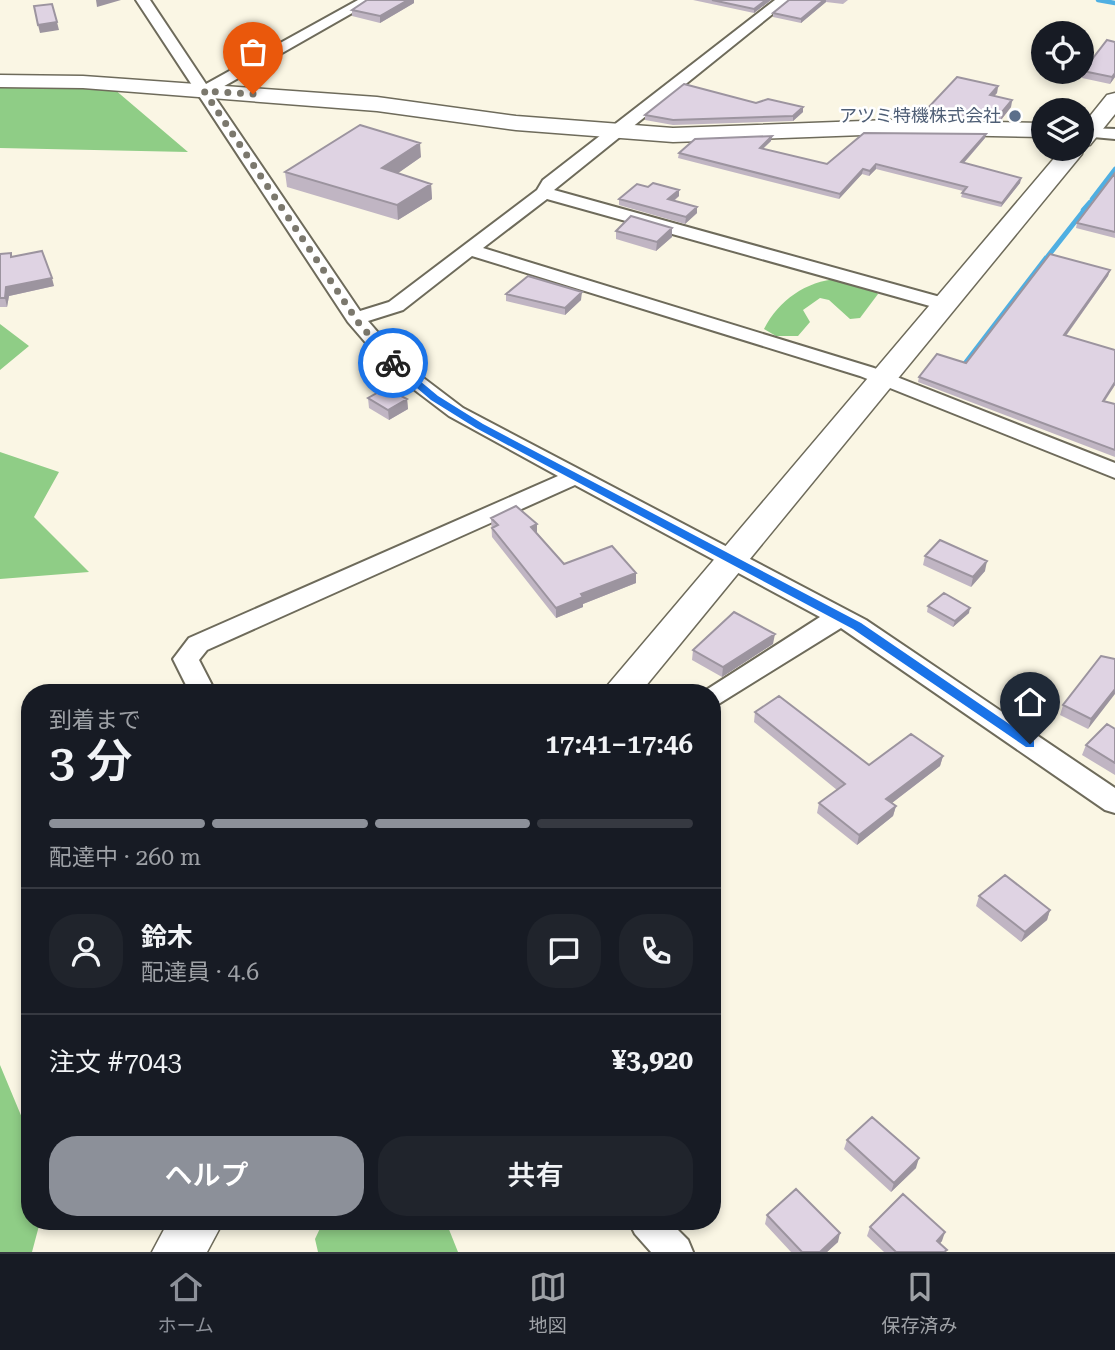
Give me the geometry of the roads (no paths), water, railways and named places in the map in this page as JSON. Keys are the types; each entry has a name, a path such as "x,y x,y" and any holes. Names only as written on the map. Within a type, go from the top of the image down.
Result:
{"street":[{"path":"143,0 356,319 398,368 435,398 480,426 844,619 1115,802"},
{"path":"204,91 369,0"},
{"path":"356,319 396,306 544,193 549,184 783,0"},
{"path":"0,81 71,81 386,104 516,123 694,135 900,127 1031,130"},
{"path":"1094,123 1115,100"},
{"path":"1094,136 1115,134"},
{"path":"627,684 1062,161"},
{"path":"544,193 944,304"},
{"path":"470,250 883,377 1115,471"},
{"path":"199,684 186,659 198,644 576,476"},
{"path":"721,693 827,623 844,619"},
{"path":"177,1252 192,1230"},
{"path":"654,1230 675,1252"}],"waterway":[{"path":"1098,0 1115,3"},
{"path":"1092,199 1115,169"},
{"path":"1083,210 1090,202"},
{"path":"1048,256 1085,209"},
{"path":"960,370 1046,258"}],"place":[{"name":"アツミ特機株式会社","path":"1015,116"}]}
